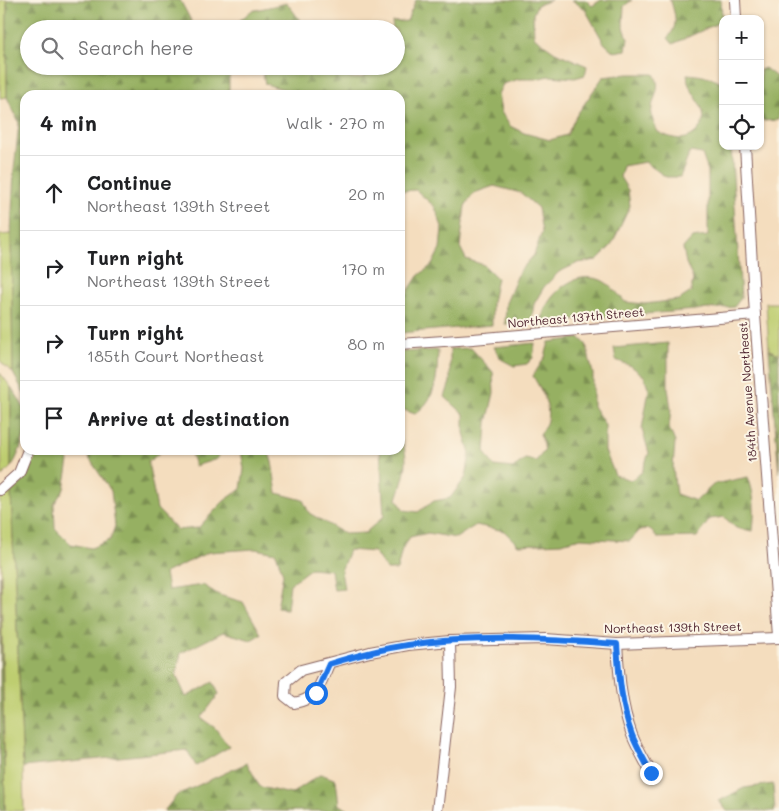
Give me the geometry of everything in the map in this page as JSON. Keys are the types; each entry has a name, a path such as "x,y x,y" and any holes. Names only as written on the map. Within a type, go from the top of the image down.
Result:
{"street":[{"path":"735,0 736,15"},
{"name":"184th Avenue Northeast","path":"745,150 755,315 779,637"},
{"name":"Northeast 137th Street","path":"405,344 755,315"},
{"path":"0,490 19,473 26,455"},
{"name":"Northeast 139th Street","path":"329,664 316,693 305,702 294,704 285,696 286,682 300,670 370,652 408,645 450,641 545,639 617,644 779,637"},
{"path":"437,811 451,687 450,641"},
{"path":"617,644 623,707 632,736 651,773"}],"green space":[{"path":"0,0 7,0 7,97 0,98"},
{"path":"7,0 180,0 191,20 20,20 20,75 230,75 229,90 20,90 20,386 13,373 11,234 14,170 19,123 7,97"},
{"path":"416,0 551,0 537,5 533,14 534,37 555,52 587,66 585,75 575,78 550,76 535,79 519,79 503,84 498,94 501,112 510,126 524,133 550,140 567,135 576,116 603,77 628,74 654,74 657,80 657,90 652,105 652,117 658,132 672,138 686,138 701,127 704,115 688,84 687,74 711,78 719,82 719,150 731,150 741,298 734,307 542,322 546,307 555,294 568,283 582,278 598,279 606,283 625,302 644,304 679,300 691,292 693,279 686,263 683,248 692,238 708,236 708,171 702,154 690,152 680,177 666,177 645,162 623,166 620,177 628,190 630,206 611,246 597,260 578,263 559,272 544,287 534,304 531,323 505,324 506,303 519,272 534,255 542,232 538,208 521,193 494,186 474,193 465,206 460,247 466,259 484,265 497,278 492,302 492,325 405,333 405,296 418,276 432,265 440,249 442,227 435,207 416,190 405,191 405,90 286,90 265,84 263,75 345,75 351,78 361,78 366,75 405,75 405,21 407,21"},
{"path":"572,0 586,0 592,6 601,0 632,0 624,6 623,24 628,39 626,50 614,52 604,43 585,9"},
{"path":"669,0 721,0 722,15 719,15 719,20 716,24 673,44 668,38 675,24 671,1"},
{"path":"287,3 300,20 240,20 251,11"},
{"path":"764,68 779,79 779,120 764,121"},
{"path":"11,234 13,373 0,361 0,235"},
{"path":"766,303 779,303 779,354 769,350"},
{"path":"580,338 586,344 593,374 593,406 605,425 605,451 615,475 631,480 642,472 649,453 642,429 649,390 644,376 631,366 616,360 614,348 668,343 668,388 671,409 669,428 675,442 673,468 676,494 696,501 714,484 748,477 754,503 753,531 736,528 724,517 710,519 697,537 657,538 650,529 640,530 630,541 581,538 561,543 518,545 504,531 476,525 456,538 428,533 410,537 402,549 397,570 387,570 374,552 349,550 341,571 344,589 334,590 331,570 311,568 290,584 287,609 277,608 283,574 276,553 255,549 209,552 165,573 168,590 203,585 219,595 243,602 261,634 251,640 223,632 181,653 176,675 186,697 213,682 219,694 201,718 215,728 229,747 196,766 187,750 23,767 11,492 23,482 37,455 66,455 69,461 64,489 54,504 55,528 71,544 91,548 110,540 115,526 111,491 87,455 157,455 148,462 157,509 177,530 198,528 224,501 241,489 244,469 242,455 270,455 277,493 303,500 309,513 345,534 365,533 384,516 380,455 405,455 405,453 406,468 397,499 404,510 418,512 434,501 450,498 466,477 470,453 464,433 464,414 445,397 450,382 450,349 471,348 493,372 494,393 487,423 485,453 494,466 513,468 525,459 536,461 545,450 540,434 545,427 548,412 544,397 533,376 545,357 549,342"},
{"path":"535,343 533,358 527,364 514,366 501,359 494,347"},
{"path":"438,350 435,385 428,401 415,414 405,410 405,352"},
{"path":"769,350 779,354 779,473"},
{"path":"0,373 11,387 11,467 2,476"},
{"path":"11,387 20,401 20,449 11,467"},
{"path":"192,455 219,455 217,459 195,466"},
{"path":"11,492 24,811 5,811 0,499"},
{"path":"0,575 5,811 0,811"},
{"path":"247,763 260,787 291,794 321,774 336,780 339,805 351,811 164,811 177,795"},
{"path":"773,784 775,811 727,811 719,801 744,788"}],"route":[{"path":"316,693 329,664 370,652 408,645 450,641 545,639 617,644 623,707 632,736 651,773"}]}
